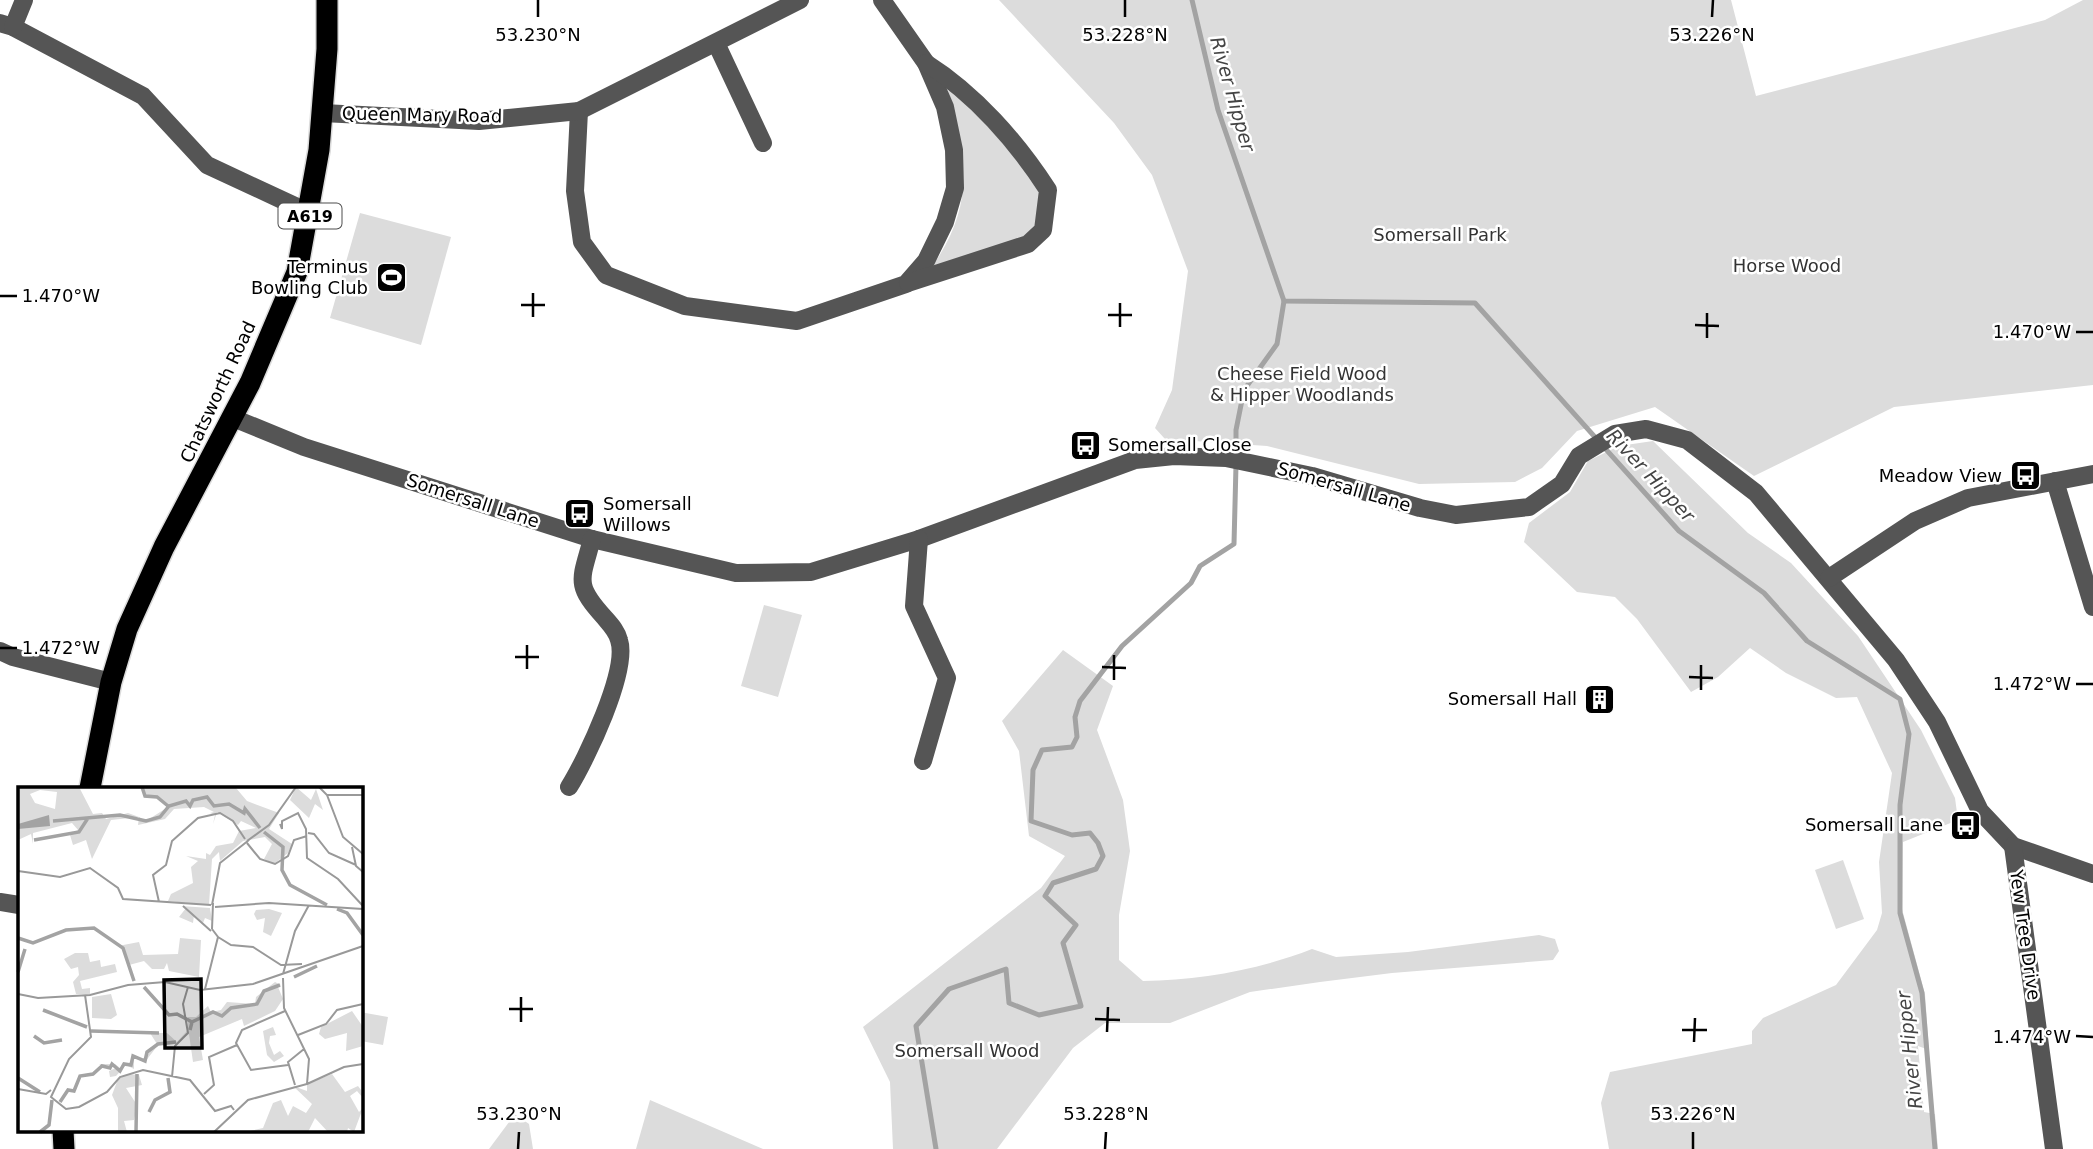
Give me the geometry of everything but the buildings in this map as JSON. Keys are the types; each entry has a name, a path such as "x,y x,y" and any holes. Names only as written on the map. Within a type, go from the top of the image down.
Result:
{"highway":[{"name":"Chatsworth Road","path":"90,787 111,681 127,629 164,547 233,418 297,272 310,214 323,113 327,0"}],"street":[{"path":"24,0 7,25 143,96 207,165 310,214"},
{"name":"Queen Mary Road","path":"323,113 479,121 579,111 800,0"},
{"path":"882,0 926,63 945,107 954,150 955,188 945,222 926,261 906,284"},
{"path":"716,43 762,143"},
{"path":"579,111 575,191 582,242 606,275 685,306 797,321 1028,244 1043,230 1048,190 1026,155 951,79 926,63"},
{"name":"Somersall Lane","path":"233,418 304,447 592,539 736,573 811,572 919,539 1135,460 1174,456 1226,458 1268,466 1420,508 1456,515 1529,507 1562,484 1579,456 1615,434 1646,429 1687,440 1756,493 1896,660 1937,722 1980,811 2013,846 2093,874"},
{"path":"1829,578 1914,521 1968,498 2093,474"},
{"path":"2055,481 2093,607"},
{"path":"569,787 587,757 614,682 620,652 620,640 615,629 586,597 581,586 592,539"},
{"path":"919,539 914,606 947,678 923,761"},
{"path":"0,651 13,657 111,681"},
{"name":"Yew Tree Drive","path":"2013,846 2054,1149"},
{"path":"0,902 18,905"}],"green space":[{"path":"999,0 1731,0 1756,96 2045,20 2083,0 2093,0 2093,385 1894,407 1754,476 1655,407 1577,431 1542,468 1515,482 1419,484 1267,446 1165,439 1155,428 1172,390 1188,271 1152,175 1114,123"},
{"path":"953,88 1033,177 1042,202 1038,223 1025,238 936,270 934,264 956,221 963,180 959,139 946,93"},
{"name":"Terminus Bowling Club","path":"360,213 451,237 421,345 330,318"},
{"path":"1653,441 1748,533 1791,563 1858,636 1921,730 1955,798 1958,820 1903,842 1902,909 1925,994 1929,1050 1918,1046 1924,1112 1935,1114 1938,1149 1609,1149 1601,1103 1610,1072 1752,1044 1752,1031 1763,1018 1836,985 1877,930 1882,913 1879,862 1892,773 1857,697 1836,698 1786,673 1750,648 1718,677 1691,692 1637,619 1615,597 1577,592 1524,542 1529,523 1570,492 1588,461 1619,446"},
{"path":"764,605 802,615 778,697 741,686"},
{"name":"Somersall Wood","path":"1063,650 1113,686 1097,730 1123,800 1130,851 1119,915 1119,960 1143,981 1229,973 1312,949 1336,957 1408,952 1539,935 1555,939 1559,951 1553,960 1392,973 1250,992 1170,1023 1105,1023 1073,1048 997,1149 893,1149 890,1082 863,1027 1041,888 1065,856 1029,836 1019,751 1002,721"},
{"path":"1843,860 1864,919 1836,929 1815,870"},
{"path":"362,1012 388,1017 383,1045 362,1041"},
{"path":"650,1100 763,1149 636,1149"},
{"path":"515,1114 529,1124 533,1149 489,1149"}],"waterway":[{"name":"River Hipper","path":"1192,0 1218,110 1284,301 1475,303 1679,531 1764,593 1807,641 1900,699 1909,734 1900,805 1900,913 1922,993 1935,1149"},
{"path":"1236,455 1236,430 1244,390 1277,344 1284,301"},
{"path":"936,1149 916,1026 949,989 1006,969 1009,1003 1039,1015 1081,1006 1063,943 1076,925 1045,896 1053,883 1096,869 1103,856 1090,833 1072,835 1031,821 1033,770 1042,750 1072,747 1077,737 1075,717 1080,701 1122,646 1191,583 1200,566 1234,544 1236,465"}],"place":[{"name":"Terminus Bowling Club","path":"391,277"},
{"name":"Somersall Close","path":"1085,445"},
{"name":"Meadow View","path":"2025,476"},
{"name":"Somersall Willows","path":"580,514"},
{"name":"Somersall Hall","path":"1600,699"},
{"name":"Somersall Lane","path":"1966,825"}],"park label":[{"name":"Somersall Park","path":"1440,235"},
{"name":"Horse Wood","path":"1787,266"},
{"name":"Cheese Field Wood & Hipper Woodlands","path":"1302,384"}]}
